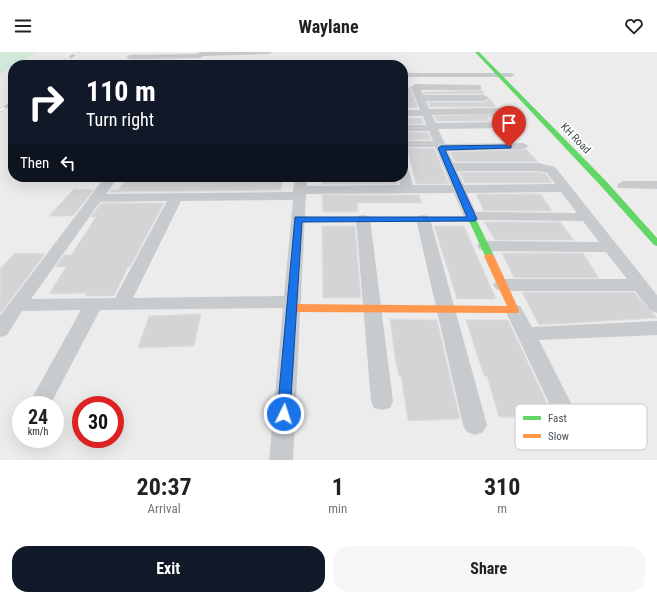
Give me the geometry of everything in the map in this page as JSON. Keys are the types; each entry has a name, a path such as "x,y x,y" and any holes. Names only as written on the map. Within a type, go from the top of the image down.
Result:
{"main road":[{"name":"KH Road","path":"477,52 603,183 657,243"},
{"path":"488,52 534,97"},
{"path":"620,182 633,195"},
{"path":"292,305 372,309 514,310 472,218 298,219"}],"street":[{"path":"130,57 269,52"},
{"path":"408,75 511,75"},
{"path":"408,86 478,87"},
{"path":"415,87 472,218 588,217"},
{"path":"420,98 484,98"},
{"path":"408,113 498,111"},
{"path":"408,128 509,125"},
{"path":"408,144 440,146 523,146"},
{"path":"450,167 539,167 554,172 657,307"},
{"path":"0,330 108,182"},
{"path":"405,182 407,189"},
{"path":"620,182 657,185"},
{"path":"97,198 176,197 300,188 566,188"},
{"path":"280,460 300,188"},
{"path":"121,304 176,197"},
{"path":"363,219 382,401"},
{"path":"423,219 475,425"},
{"path":"484,246 611,247"},
{"path":"502,285 640,285"},
{"path":"44,396 94,304"},
{"path":"18,305 292,305"},
{"path":"514,310 560,404"},
{"path":"525,334 657,328"}],"green space":[{"path":"0,52 37,52 24,60 8,60 8,69 0,74"}],"building":[{"path":"408,87 410,87 418,108 408,108"},
{"path":"482,90 485,94 424,94 423,92"},
{"path":"490,99 496,107 430,107 428,102 484,102"},
{"path":"500,114 502,117 487,117 490,121 437,121 434,116"},
{"path":"408,118 422,118 424,124 408,124"},
{"path":"408,132 428,132 431,140 408,140"},
{"path":"408,148 434,148 449,184 416,184"},
{"path":"526,149 538,162 455,162 450,152"},
{"path":"459,172 539,172 546,174 552,183 465,183"},
{"path":"124,182 283,182 281,190 109,192 111,190 118,190"},
{"path":"322,182 398,182 398,184 322,184"},
{"path":"74,189 94,190 73,216 49,216"},
{"path":"476,194 541,194 552,211 484,211"},
{"path":"322,195 419,195 422,203 357,203 358,212 323,212"},
{"path":"101,203 164,203 130,267 128,267 114,296 85,296 87,293 49,294 66,267 55,267 64,255 71,255 96,217 91,217"},
{"path":"484,222 560,222 574,240 495,240"},
{"path":"322,226 355,226 361,298 323,298"},
{"path":"434,226 464,226 496,299 457,299"},
{"path":"15,253 45,254 0,314 0,269"},
{"path":"502,253 583,253 599,278 514,278"},
{"path":"522,292 634,292 657,318 539,325"},
{"path":"201,314 194,346 138,348 149,316"},
{"path":"390,319 437,320 460,419 408,421 401,376 399,376 395,358"},
{"path":"466,320 508,320 547,404 515,404 515,417 499,417 487,376 484,376"}],"railway":[{"path":"66,60 78,52"},
{"path":"0,111 8,105"}],"traffic: fast":[{"path":"477,52 603,183 657,243"},
{"path":"359,219 472,219 489,256"}],"traffic: slow":[{"path":"298,219 359,219"},
{"path":"292,308 514,310 489,256"}],"route":[{"path":"284,414 298,219 472,219 441,148 509,147"}]}
